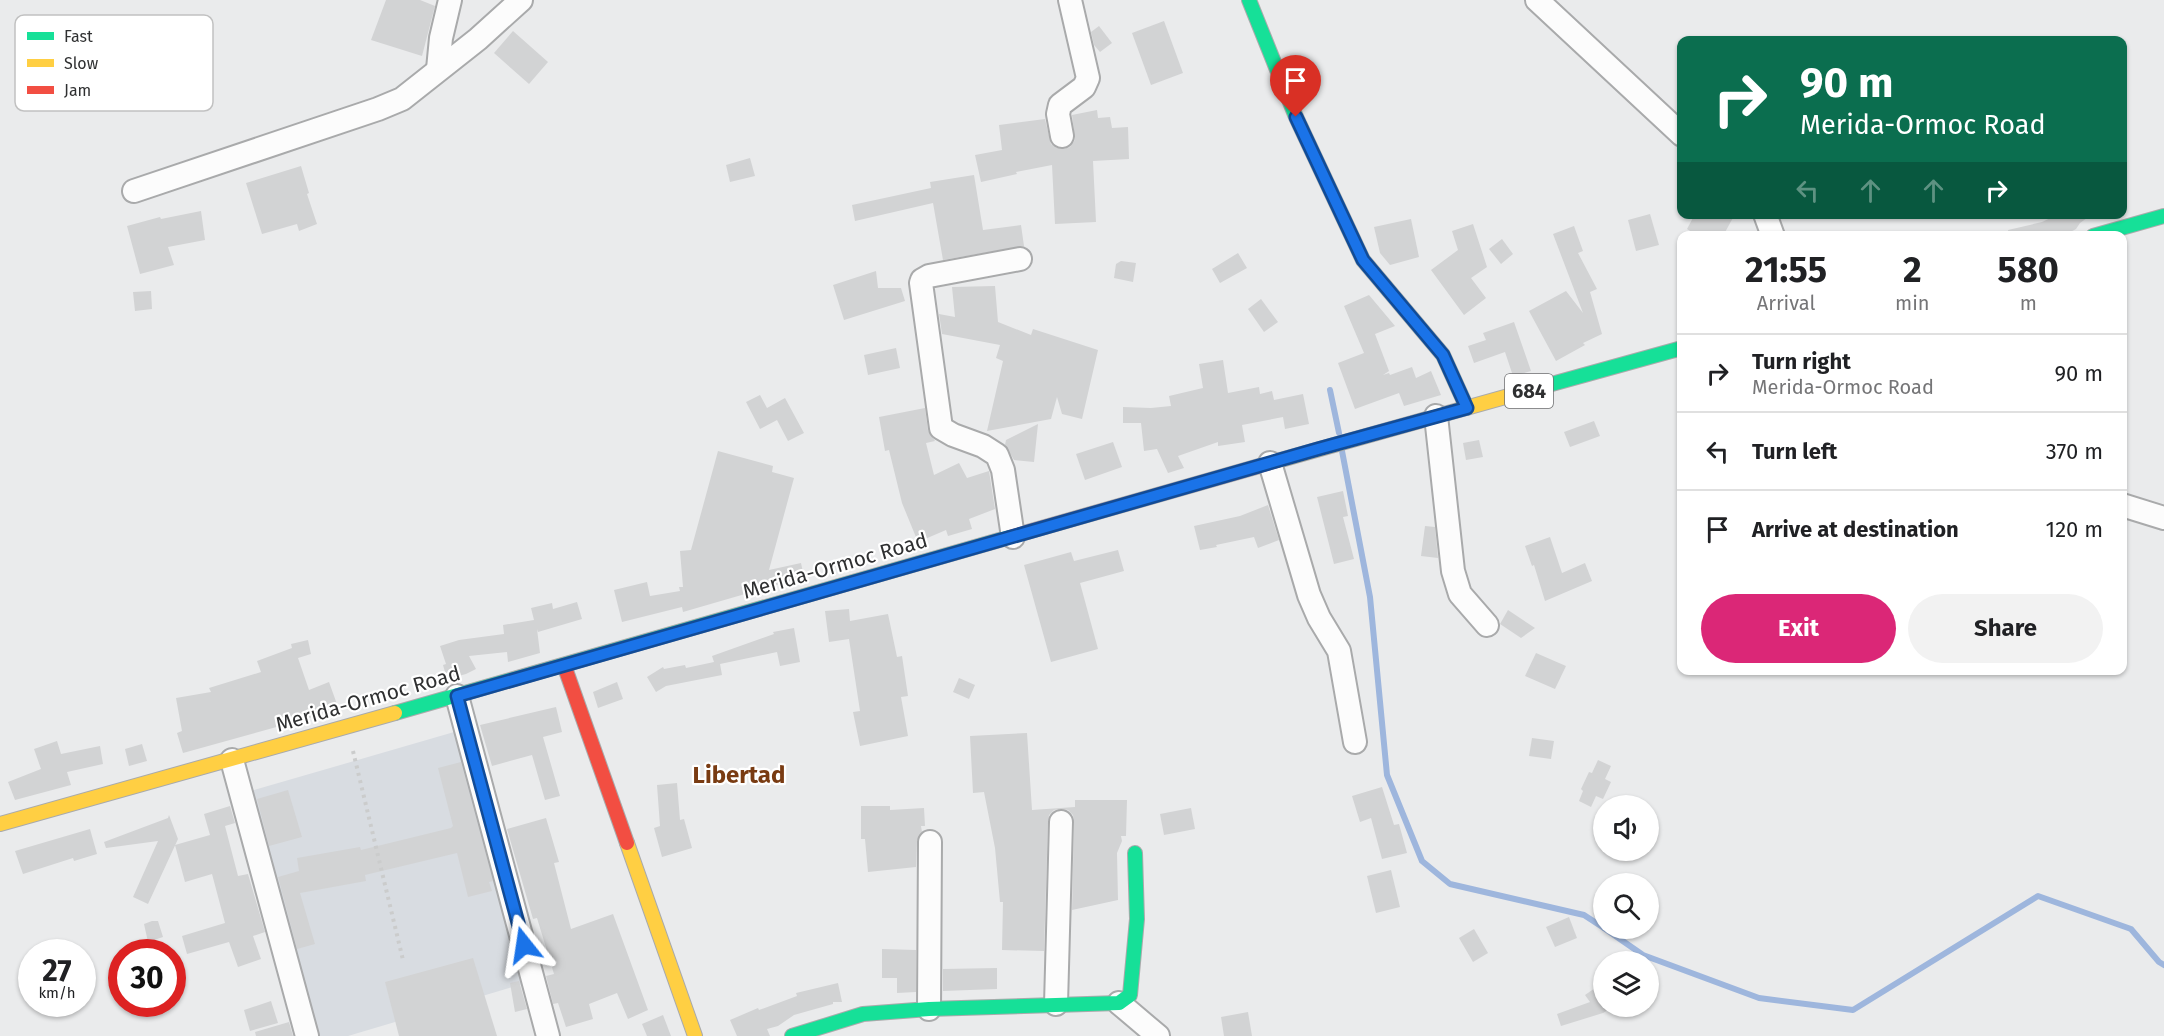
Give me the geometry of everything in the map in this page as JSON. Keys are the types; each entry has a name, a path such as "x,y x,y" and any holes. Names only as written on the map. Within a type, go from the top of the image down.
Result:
{"main road":[{"path":"1249,0 1296,117 1363,260 1443,355 1467,408"},
{"path":"2111,231 2164,216"},
{"name":"Merida-Ormoc Road","path":"0,824 457,696 1318,449 1677,349"},
{"path":"564,665 694,1036"},
{"path":"792,1036 863,1014 929,1009 1119,1003 1130,995 1137,919 1135,853"}],"street":[{"path":"438,69 441,38 450,0"},
{"path":"134,191 402,99 478,39 521,0"},
{"path":"1062,136 1058,114 1060,105 1084,87 1088,78 1070,0"},
{"path":"1537,0 1677,130"},
{"path":"1013,537 1003,470 997,455 983,446 941,428 921,283 929,276 1020,260"},
{"path":"1436,416 1453,571 1460,594 1487,625"},
{"path":"1270,463 1309,595 1319,618 1339,651 1355,742"},
{"path":"2127,507 2164,518"},
{"path":"457,696 548,1036"},
{"path":"232,760 307,1036"},
{"path":"1056,1004 1061,822"},
{"path":"929,1009 930,842"},
{"path":"1119,1003 1158,1036"}],"path":[{"path":"352,747 403,960"}],"shaded area":[{"path":"461,730 526,983 348,1036 313,1036 244,793"}],"building":[{"path":"386,0 420,0 435,6 422,56 371,40"},
{"path":"1164,21 1183,73 1151,85 1132,33"},
{"path":"1099,26 1112,43 1100,52 1094,45 1091,32"},
{"path":"513,31 548,62 529,84 494,53"},
{"path":"1097,110 1098,118 1110,117 1112,128 1128,127 1129,159 1093,161 1096,222 1055,224 1052,165 981,182 975,155 1002,150 999,125 1045,119 1051,144 1064,149 1070,147 1075,140 1072,115"},
{"path":"750,158 755,176 730,182 726,165"},
{"path":"301,166 317,224 299,231 297,224 262,234 246,183"},
{"path":"974,175 983,230 1021,225 1024,246 943,260 933,203 855,221 852,205 931,188 930,182"},
{"path":"201,211 205,240 168,247 174,265 140,274 127,226 160,217 161,219"},
{"path":"1650,214 1659,245 1636,251 1628,220"},
{"path":"1411,219 1419,257 1390,265 1380,253 1374,227"},
{"path":"1692,219 1732,219 1726,231 1690,231 1687,229"},
{"path":"2048,219 2086,219 2072,231 2008,231"},
{"path":"1473,224 1487,267 1471,278 1486,298 1464,315 1431,270 1458,250 1452,231"},
{"path":"1574,226 1583,251 1578,253 1597,289 1590,292 1602,334 1583,343 1585,345 1556,361 1529,311 1566,291 1583,313 1553,234"},
{"path":"1502,239 1513,254 1501,264 1489,249"},
{"path":"1238,253 1247,268 1220,283 1212,269"},
{"path":"1121,261 1136,263 1133,282 1114,278 1116,264"},
{"path":"876,271 878,288 901,288 905,301 844,320 833,285"},
{"path":"995,286 998,322 1031,335 1033,329 1098,350 1082,419 1062,414 1057,397 1051,419 987,431 1003,361 996,358 1000,345 942,334 939,314 955,317 952,287"},
{"path":"151,291 152,309 135,311 133,292"},
{"path":"1369,295 1395,326 1375,334 1389,371 1383,375 1389,373 1390,375 1412,367 1416,378 1431,371 1441,395 1404,406 1399,393 1355,409 1338,363 1364,353 1344,306"},
{"path":"1261,299 1278,322 1264,332 1248,309"},
{"path":"1514,322 1531,371 1513,376 1505,352 1474,363 1468,346 1486,340 1483,333"},
{"path":"896,348 900,368 868,375 864,355"},
{"path":"1223,360 1228,393 1259,387 1260,394 1272,391 1274,400 1303,394 1309,424 1285,429 1283,417 1242,425 1245,442 1218,446 1218,442 1178,456 1184,468 1168,473 1157,449 1144,451 1141,423 1123,423 1123,407 1171,406 1169,396 1203,388 1199,364"},
{"path":"760,395 767,408 785,398 804,433 788,441 777,420 760,429 746,402"},
{"path":"925,408 928,430 935,441 926,443 934,475 959,463 967,478 989,471 995,509 969,519 972,529 948,536 946,530 918,542 902,503 889,450 885,451 879,417"},
{"path":"1594,421 1600,436 1570,447 1564,432"},
{"path":"1038,424 1034,462 1014,460 1005,445 1006,440"},
{"path":"1479,440 1483,457 1466,460 1463,443"},
{"path":"1113,442 1122,467 1085,480 1076,454"},
{"path":"718,451 773,466 772,472 794,478 769,570 801,563 804,577 683,612 682,607 622,622 614,590 647,582 650,596 680,591 679,587 683,587 680,551 691,550"},
{"path":"1343,491 1348,516 1343,517 1354,559 1334,564 1317,497"},
{"path":"1268,505 1279,540 1258,548 1254,537 1200,550 1194,526 1240,516"},
{"path":"1425,526 1435,527 1438,558 1421,556"},
{"path":"1550,537 1562,573 1585,563 1592,581 1545,601 1534,565 1532,566 1525,546"},
{"path":"1118,550 1124,571 1080,583 1098,649 1051,662 1024,565 1071,552 1074,561"},
{"path":"577,602 582,619 538,632 537,629 540,653 508,662 507,652 469,656 476,669 447,679 443,665 446,664 440,646 459,640 504,634 503,625 534,620 531,608 552,603 553,609"},
{"path":"849,609 850,621 888,614 897,657 902,656 908,696 901,697 908,736 860,746 853,712 860,711 849,639 829,642 825,611"},
{"path":"1508,610 1535,628 1521,638 1500,624"},
{"path":"794,628 800,662 780,666 777,652 720,664 722,675 666,686 656,692 647,677 663,667 664,669 685,665 686,668 714,662 712,656 774,634 773,632"},
{"path":"308,640 311,654 298,658 309,690 329,682 338,707 316,716 183,753 177,733 182,731 176,698 211,692 209,688 261,672 257,661 292,648 291,644"},
{"path":"1536,653 1566,666 1555,689 1525,676"},
{"path":"959,678 975,685 969,699 953,692"},
{"path":"617,682 623,699 598,708 593,692"},
{"path":"556,707 562,732 543,737 560,796 545,800 532,755 492,766 480,725"},
{"path":"1027,733 1032,810 1075,807 1075,800 1127,800 1126,836 1121,836 1122,841 1117,853 1118,900 1072,910 1073,815 1068,810 1061,809 1054,810 1049,815 1044,951 1002,950 1003,902 1000,902 995,848 984,792 973,793 970,736"},
{"path":"1532,738 1554,741 1551,759 1529,756"},
{"path":"57,741 61,754 100,746 103,764 67,772 71,785 15,800 8,782 41,769 34,749"},
{"path":"142,744 147,761 129,766 125,749"},
{"path":"1598,760 1611,766 1605,779 1611,782 1605,795 1593,795 1591,807 1579,801 1583,791 1581,789 1589,772 1592,773"},
{"path":"461,762 493,881 489,882 492,891 468,897 457,853 365,875 366,881 300,893 315,944 297,949 278,877 299,871 297,858 360,847 361,850 451,828 453,826 438,768"},
{"path":"677,783 680,820 684,819 692,848 662,857 654,828 660,826 657,785"},
{"path":"1382,787 1394,825 1399,824 1407,853 1382,859 1371,818 1360,822 1352,796"},
{"path":"288,790 302,837 269,846 257,799"},
{"path":"230,806 235,823 225,826 238,876 248,874 265,932 253,936 261,959 238,967 229,942 187,954 186,939 183,939 182,936 225,923 212,874 185,882 175,845 210,835 204,814"},
{"path":"861,806 890,806 890,810 924,808 925,826 921,826 922,832 917,841 916,867 868,872 865,839 861,839"},
{"path":"1191,808 1195,829 1164,835 1160,814"},
{"path":"169,815 178,839 148,904 133,897 158,841 106,848 104,842 168,818"},
{"path":"546,818 559,862 554,863 571,929 613,914 648,1010 628,1019 617,993 589,1004 593,1019 566,1027 558,1003 553,1004 546,976 554,974 537,918 533,919 507,829"},
{"path":"90,829 97,854 74,861 73,858 23,874 15,851"},
{"path":"1391,870 1400,907 1376,913 1367,876"},
{"path":"1569,917 1577,938 1555,947 1546,927"},
{"path":"158,921 163,937 147,939 144,924"},
{"path":"1474,929 1488,953 1473,962 1459,938"},
{"path":"882,949 916,950 916,992 897,993 897,978 882,978"},
{"path":"473,958 497,1036 399,1036 385,982"},
{"path":"997,968 997,989 943,991 943,969"},
{"path":"519,981 527,1009 515,1012 510,983"},
{"path":"838,983 842,1002 833,1002 833,1004 794,1015 778,1026 767,1029 770,1036 737,1036 730,1020 758,1008 759,1010 797,996 796,993"},
{"path":"1593,989 1593,1016 1561,1026 1557,1014 1590,1002 1585,995"},
{"path":"271,1001 278,1023 250,1031 244,1010"},
{"path":"1248,1012 1252,1036 1224,1036 1221,1017"},
{"path":"663,1015 671,1036 647,1036 642,1024"},
{"path":"289,1022 293,1036 256,1036 255,1032"}],"waterway":[{"path":"1330,390 1339,433"},
{"path":"1342,451 1370,597 1387,775 1422,861 1450,884 1584,915 1593,921"},
{"path":"1620,939 1643,955 1759,998 1853,1010 2038,896 2131,929 2164,965"}],"traffic: fast":[{"path":"1249,0 1296,117 1363,260 1443,355 1467,408"},
{"path":"2111,231 2164,216"},
{"path":"1530,390 1677,349"},
{"path":"395,713 1010,537"},
{"path":"792,1036 863,1014 929,1009 1119,1003 1130,995 1137,919 1135,853"}],"traffic: slow":[{"path":"1277,461 1530,390"},
{"path":"0,824 395,713"},
{"path":"627,843 695,1036"}],"traffic: jam":[{"path":"1010,537 1277,461"},
{"path":"564,665 627,843"}],"district":[{"name":"Libertad","path":"739,775"}],"route":[{"path":"524,945 457,696 1467,408 1443,355 1363,260 1296,117"}]}
